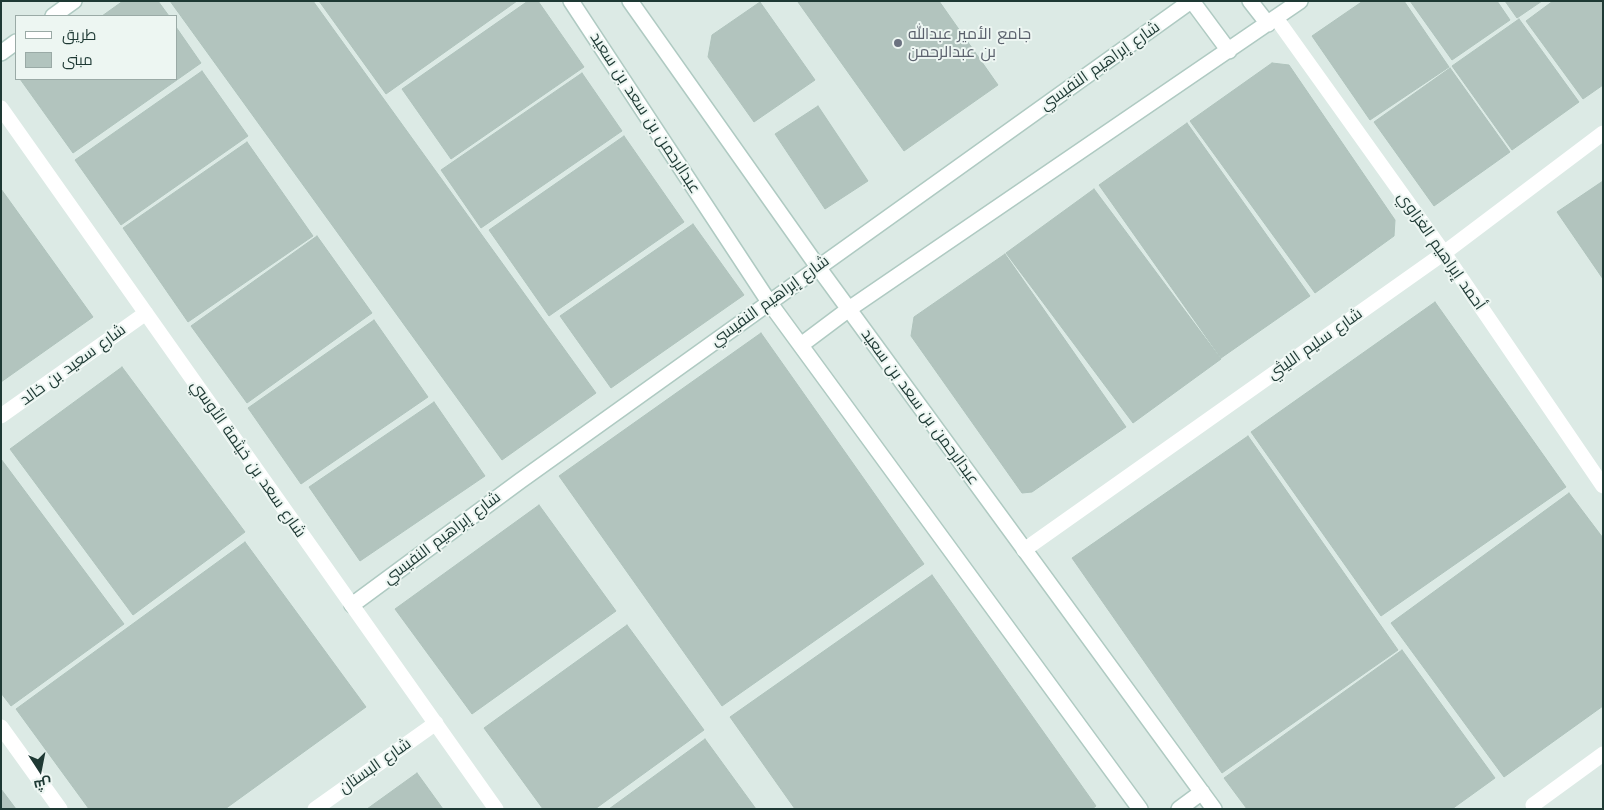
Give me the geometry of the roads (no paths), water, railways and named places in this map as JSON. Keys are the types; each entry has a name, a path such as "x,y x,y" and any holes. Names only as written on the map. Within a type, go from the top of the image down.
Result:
{"street":[{"path":"53,15 74,1"},
{"name":"عبدالرحمن بن سعد بن سعيد","path":"571,1 769,302 1140,809"},
{"name":"عبدالرحمن بن سعد بن سعيد","path":"630,1 849,309 1214,809"},
{"path":"1192,1 1229,50"},
{"name":"شارع إبراهيم النفيسي","path":"352,605 528,475 818,266 1192,1"},
{"name":"أحمد إبراهيم الغزاوي","path":"1250,1 1272,21 1444,253 1603,486"},
{"path":"801,345 849,309 1300,1"},
{"path":"1,53 15,43"},
{"name":"شارع سعد بن خيثمة الأوسي","path":"1,108 496,809"},
{"name":"شارع سليم الليثي","path":"1024,550 1444,253 1603,133"},
{"name":"شارع سعيد بن خالد","path":"1,416 146,313"},
{"name":"شارع البستان","path":"315,809 436,724"},
{"path":"1,727 60,809"},
{"path":"1533,805 1603,754"},
{"path":"1179,809 1202,792"}],"place":[{"name":"جامع الأمير عبدالله بن عبدالرحمن","path":"898,43"}]}
